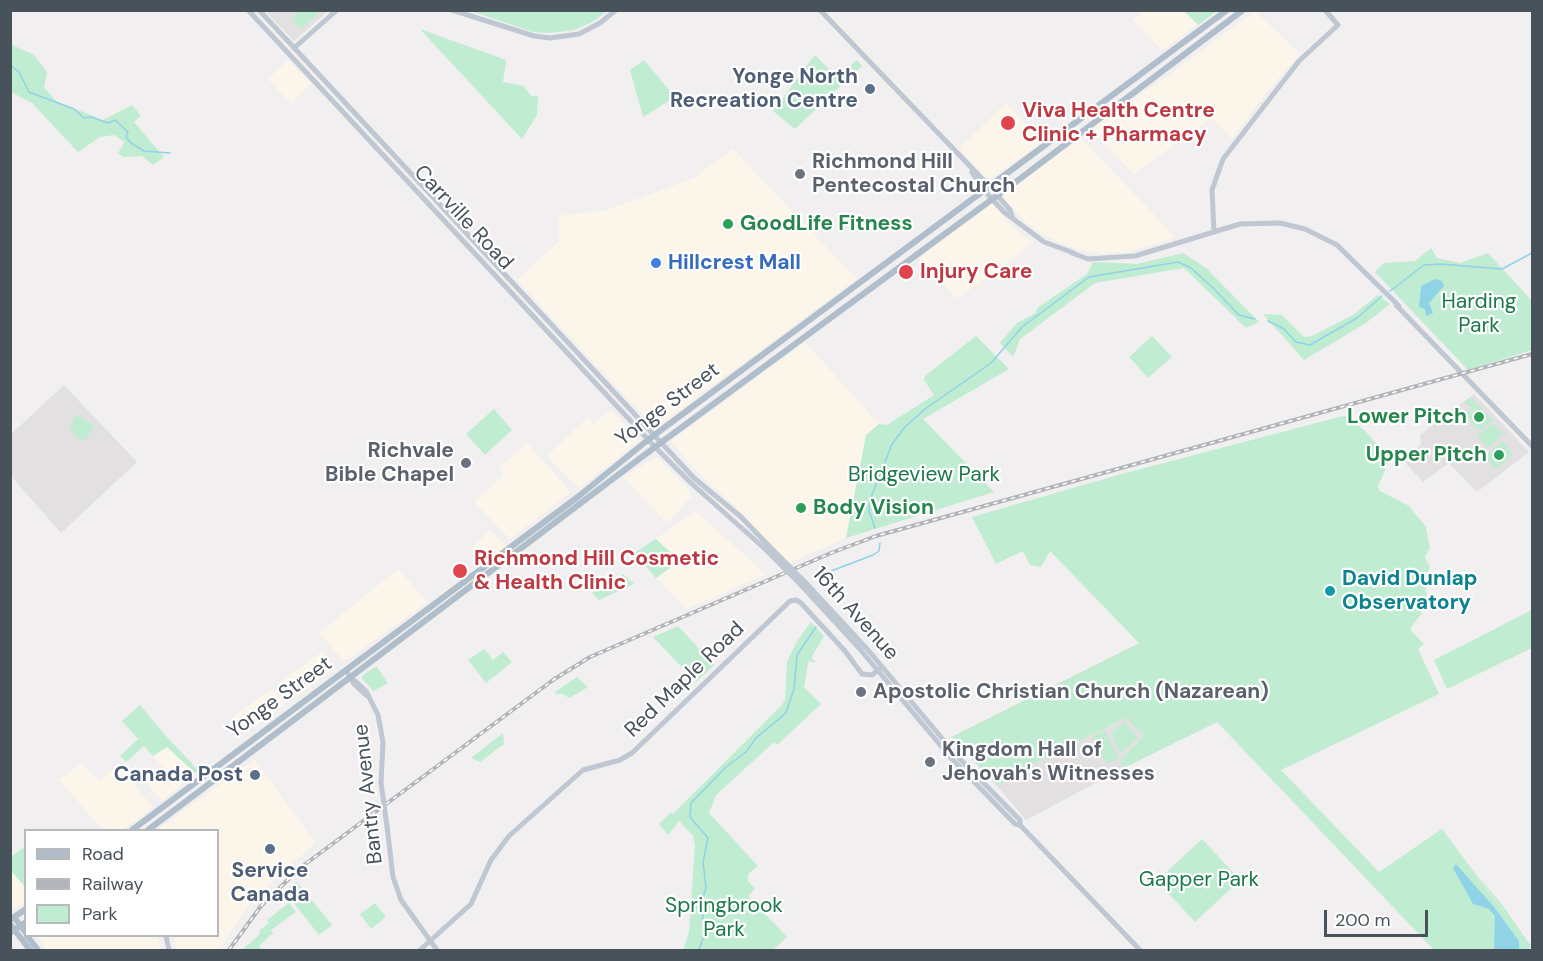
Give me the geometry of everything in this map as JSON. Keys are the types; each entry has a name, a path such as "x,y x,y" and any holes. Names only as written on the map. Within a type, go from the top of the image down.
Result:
{"main road":[{"name":"Yonge Street","path":"135,829 579,496 652,437 1227,10"},
{"name":"Yonge Street","path":"151,829 658,445 1243,10"},
{"path":"24,911 12,920 30,951"},
{"path":"28,937 38,951"}],"street":[{"name":"Carrville Road","path":"248,10 612,401 652,437"},
{"name":"Carrville Road","path":"259,10 618,396 658,445"},
{"path":"294,48 337,10"},
{"path":"452,10 517,31 550,38 579,33 600,23 616,10"},
{"path":"820,10 972,172 1004,212 1044,242 1093,258 1135,256 1214,232 1261,222 1305,229 1345,251 1533,446"},
{"path":"1214,232 1212,190 1223,159 1299,61 1338,25 1325,10"},
{"path":"362,134 368,127"},
{"path":"584,371 589,366"},
{"path":"612,401 618,396"},
{"name":"16th Avenue","path":"658,445 741,517 956,755 1020,820 1020,825 1140,950"},
{"name":"16th Avenue","path":"796,600 838,642 862,674 872,675 880,669"},
{"name":"Red Maple Road","path":"420,951 471,904 491,860 509,836 583,770 620,760 632,753 784,608 796,600"},
{"name":"Bantry Avenue","path":"346,670 354,684 367,696 378,715 382,734 381,783 393,877 401,900 437,951"}],"shaded area":[{"path":"265,11 328,11 294,41"},
{"path":"1146,11 1184,11 1198,25 1162,50 1133,20"},
{"path":"1255,11 1300,54 1270,88 1232,139 1211,118 1134,174 1090,129"},
{"path":"288,60 311,84 291,104 268,79"},
{"path":"1006,103 1043,142 991,178 986,177 959,149"},
{"path":"1081,138 1175,238 1128,252 1102,253 1073,248 1048,237 1026,223 1002,196"},
{"path":"733,149 857,279 655,428 517,280 559,241 558,216 607,210 694,178"},
{"path":"992,203 1012,227 1034,243 957,299 919,258"},
{"path":"805,342 879,424 866,435 846,538 789,563 730,501 697,472 671,441"},
{"path":"64,385 137,462 61,533 11,476 10,435"},
{"path":"1474,394 1529,452 1477,492 1449,463 1423,482 1402,459 1421,445 1420,435"},
{"path":"611,409 639,441 579,488 547,456 588,417 594,424"},
{"path":"527,443 571,492 510,539 474,502 504,475 499,468"},
{"path":"657,457 688,488 691,497 667,523 623,477"},
{"path":"695,511 766,574 687,609 656,578 679,561 656,539"},
{"path":"490,530 506,546 482,565 470,549"},
{"path":"398,569 428,602 347,660 343,660 319,633"},
{"path":"323,651 335,669 293,699 279,683"},
{"path":"273,688 285,702 284,706 247,731 234,716"},
{"path":"1126,718 1144,736 1120,760 1122,769 1026,820 997,786 1027,772 1031,765"},
{"path":"167,747 195,773 162,801 149,785 167,771 153,756"},
{"path":"254,759 316,843 280,873 251,902 218,950 177,950 174,937 219,937 219,829 158,829"},
{"path":"81,763 99,781 117,765 153,807 123,829 102,829 59,780"},
{"path":"11,871 24,886 24,903 17,908 11,906"},
{"path":"39,937 157,937 160,950 46,950"}],"green space":[{"path":"607,10 594,21 575,30 549,33 533,32 471,11"},
{"path":"300,11 321,11 301,29 291,19"},
{"path":"1184,11 1217,11 1198,25"},
{"path":"420,29 506,60 503,82 524,86 531,96 538,96 537,115 522,139"},
{"path":"10,44 34,55 47,72 44,87 56,101 103,120 132,105 141,116 134,122 164,157 153,165 142,156 124,157 118,153 125,142 114,135 100,137 78,152 32,103 11,92"},
{"path":"815,55 837,78 857,60 862,66 795,129 773,111"},
{"path":"644,60 675,97 643,117 630,70"},
{"name":"Harding Park","path":"1431,248 1437,258 1460,263 1488,253 1532,301 1532,350 1468,370 1375,272 1384,263 1415,261"},
{"path":"1183,253 1206,268 1259,322 1246,328 1184,268 1095,283 1020,339 1013,357 1000,343 1017,323 1036,313 1037,308 1087,274 1093,262 1137,264"},
{"path":"1378,295 1390,304 1366,323 1304,360 1263,314 1282,315 1304,337 1312,336 1353,315"},
{"name":"Bridgeview Park","path":"976,336 1009,369 923,419 994,492 846,538 866,435 879,424 887,425 934,395 924,380 925,376"},
{"path":"1152,336 1172,357 1148,378 1129,357"},
{"name":"Lower Pitch","path":"1471,397 1493,420 1479,431 1466,414 1473,408 1464,402"},
{"path":"494,409 512,430 485,455 466,434"},
{"path":"76,415 94,425 86,440 78,439 71,430 71,424"},
{"path":"1347,416 1365,431 1390,459 1378,486 1380,491 1409,506 1426,527 1430,548 1425,557 1430,567 1424,579 1427,597 1421,614 1410,629 1424,644 1418,649 1439,694 1281,770 1379,872 1442,829 1512,923 1477,874 1503,906 1532,949 1530,947 1529,950 1434,950 1217,722 1122,769 1120,760 1144,736 1126,718 1031,765 1027,772 997,786 951,737 1139,643 1050,551 1041,567 1030,565 1023,551 996,564 972,517 1118,475"},
{"path":"1494,423 1503,435 1487,448 1477,436"},
{"name":"Upper Pitch","path":"1503,441 1513,455 1496,469 1485,456"},
{"path":"656,539 680,561 656,578 634,553"},
{"path":"623,574 634,584 599,600 592,593 612,584"},
{"path":"1532,610 1532,648 1447,689 1434,660"},
{"name":"Springbrook Park","path":"811,622 824,636 811,658 816,662 810,662 810,659 808,663 804,687 821,704 777,745 774,742 716,795 709,813 758,866 748,874 748,881 755,889 748,896 787,937 773,950 683,950 689,932 695,845 693,836 679,821 668,835 659,824 671,812 673,814 782,705 785,700 787,662 797,641"},
{"path":"678,626 714,665 696,682 653,637"},
{"path":"484,649 493,660 503,652 512,662 486,683 468,660"},
{"path":"376,666 388,683 373,691 361,677"},
{"path":"577,677 588,687 569,698 563,694 556,694 555,692"},
{"path":"140,705 198,770 195,773 167,747 153,756 144,746 126,762 120,756 138,739 122,721"},
{"path":"1125,722 1138,738 1121,752 1115,744 1112,732"},
{"path":"1104,730 1119,758 1107,764 1092,737"},
{"path":"503,733 504,744 480,762 471,758"},
{"name":"Gapper Park","path":"1202,839 1240,880 1195,922 1157,881"},
{"path":"24,850 24,886 11,871 11,857"},
{"path":"297,882 332,925 319,935 284,891"},
{"path":"289,903 296,912 271,930 273,933 259,946 262,950 242,950 269,923 267,920"},
{"path":"375,903 386,917 371,929 360,914"}],"water":[{"path":"1435,279 1442,281 1444,286 1429,303 1433,313 1426,316 1425,309 1419,307 1421,286"},
{"path":"1456,864 1494,907 1519,941 1519,950 1494,950 1495,916 1489,909 1473,904 1453,868"}],"waterway":[{"path":"10,65 19,72 29,92 74,109 84,118 91,117 108,123 115,120 128,132 126,137 131,143 144,151 170,153"},
{"path":"1390,291 1424,265 1441,264 1502,269 1532,253"},
{"path":"875,528 869,511 870,500 892,444 905,427 925,409 991,363 1022,327 1089,277 1178,262 1191,268 1239,315 1255,319"},
{"path":"1268,321 1284,329 1296,342 1310,345 1357,318 1382,296"},
{"path":"826,573 873,555 879,551 880,543"},
{"path":"699,950 705,932 701,905 706,887 703,862 708,838 690,817 691,803 726,767 746,752 756,738 786,713 794,689 797,655 816,627"}],"railway":[{"path":"229,950 261,906 300,868 553,680 590,657 831,553 876,536 1532,354"}],"place":[{"name":"Yonge North Recreation Centre","path":"870,89"},
{"name":"Viva Health Centre Clinic + Pharmacy","path":"1008,123"},
{"name":"Richmond Hill Pentecostal Church","path":"800,174"},
{"name":"GoodLife Fitness","path":"728,224"},
{"name":"Hillcrest Mall","path":"656,263"},
{"name":"Injury Care","path":"906,272"},
{"name":"Lower Pitch","path":"1479,417"},
{"name":"Upper Pitch","path":"1499,455"},
{"name":"Richvale Bible Chapel","path":"466,463"},
{"name":"Body Vision","path":"801,508"},
{"name":"Richmond Hill Cosmetic & Health Clinic","path":"460,571"},
{"name":"David Dunlap Observatory","path":"1330,591"},
{"name":"Apostolic Christian Church (Nazarean)","path":"861,692"},
{"name":"Kingdom Hall of Jehovah's Witnesses","path":"930,762"},
{"name":"Canada Post","path":"255,775"},
{"name":"Service Canada","path":"270,849"}]}
